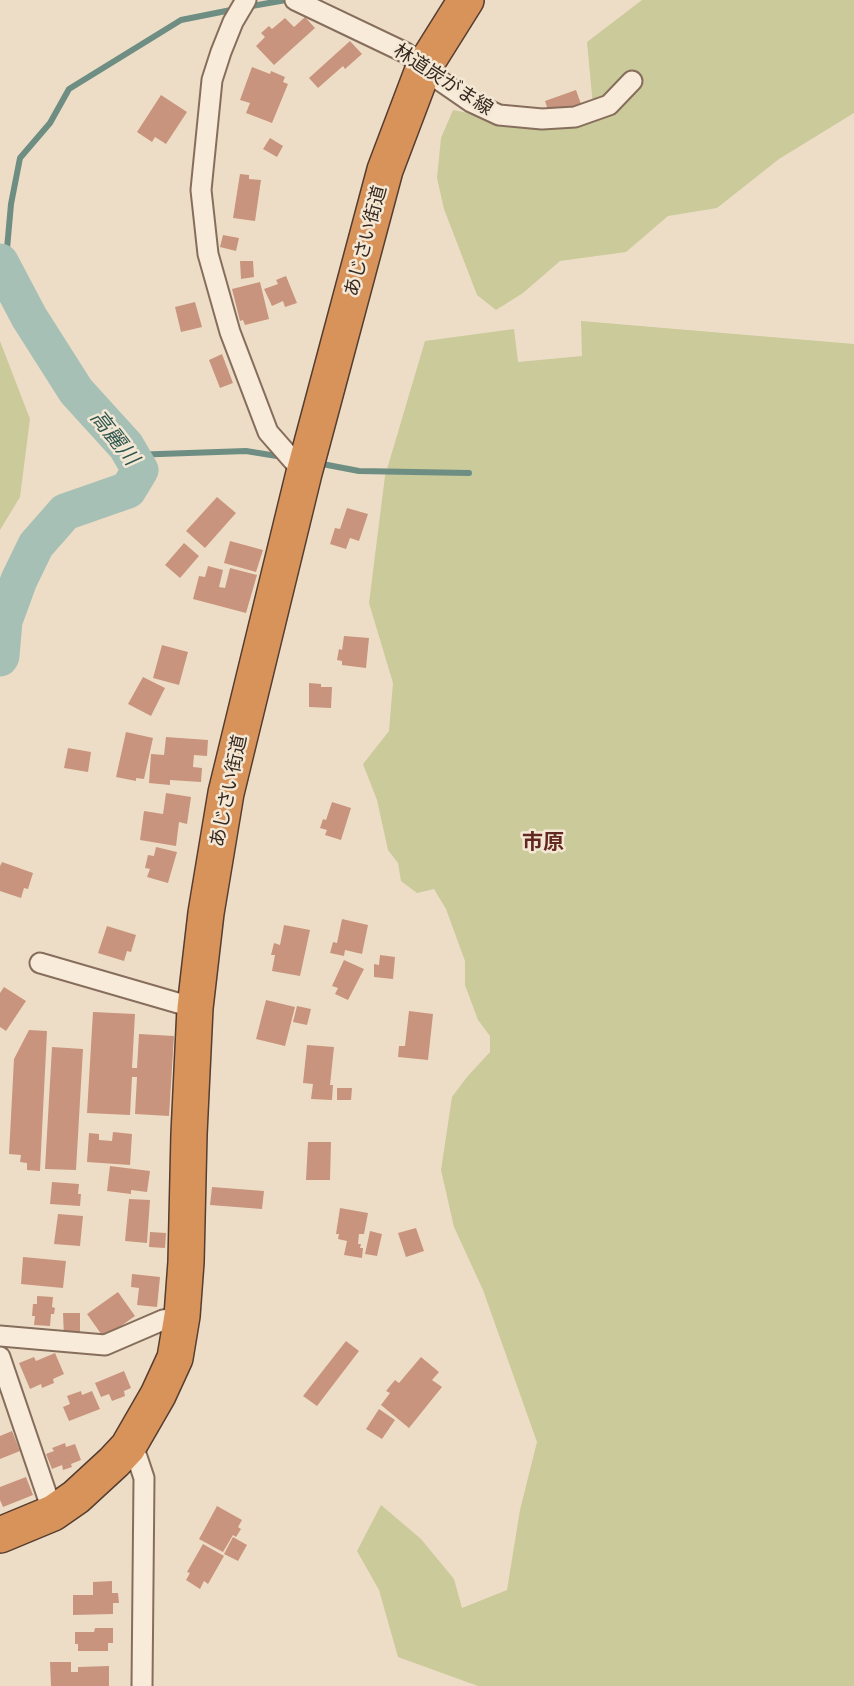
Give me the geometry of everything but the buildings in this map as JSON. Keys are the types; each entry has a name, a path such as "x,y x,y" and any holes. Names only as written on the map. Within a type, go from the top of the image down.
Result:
{"highway":[{"name":"あじさい街道","path":"0,1535 53,1513 76,1497 128,1447 158,1395 175,1358 182,1316 186,1262 195,1008 206,913 226,793 306,465 385,170 424,67 466,0"}],"street":[{"path":"246,0 233,22 212,80 201,190 208,254 230,332 268,432 306,465"},
{"name":"林道炭がま線","path":"295,0 406,53 461,95 499,115 542,119 575,117 609,105 632,82"},
{"path":"40,963 195,1008"},
{"path":"0,1336 105,1345 182,1316"},
{"path":"0,1357 53,1513"},
{"path":"128,1447 137,1457 144,1479 142,1686"}],"green space":[{"path":"642,0 854,0 854,113 779,159 717,208 668,216 626,252 560,261 523,293 496,310 477,295 444,209 437,178 441,138 453,110 537,126 593,106 587,42"},
{"path":"581,321 854,344 854,1686 478,1686 398,1657 379,1590 357,1551 381,1505 421,1539 454,1579 462,1608 507,1590 520,1510 537,1442 483,1290 454,1227 441,1170 452,1097 490,1052 490,1036 478,1020 465,985 465,961 446,909 434,889 417,893 401,881 398,863 388,850 377,800 363,764 389,731 393,683 369,603 385,476 425,341 514,329 518,362 582,356"},
{"path":"0,341 30,419 20,497 0,530"}],"waterway":[{"path":"246,7 286,0"},
{"path":"5,271 11,204 20,158 50,123 69,89 181,20 236,9"},
{"name":"高麗川","path":"0,262 29,317 76,391 126,446 140,470 128,490 65,512 36,545 4,621 0,658"},
{"path":"131,455 246,451 283,457"},
{"path":"317,463 359,471 469,473"}],"district":[{"name":"市原","path":"543,843"}]}
